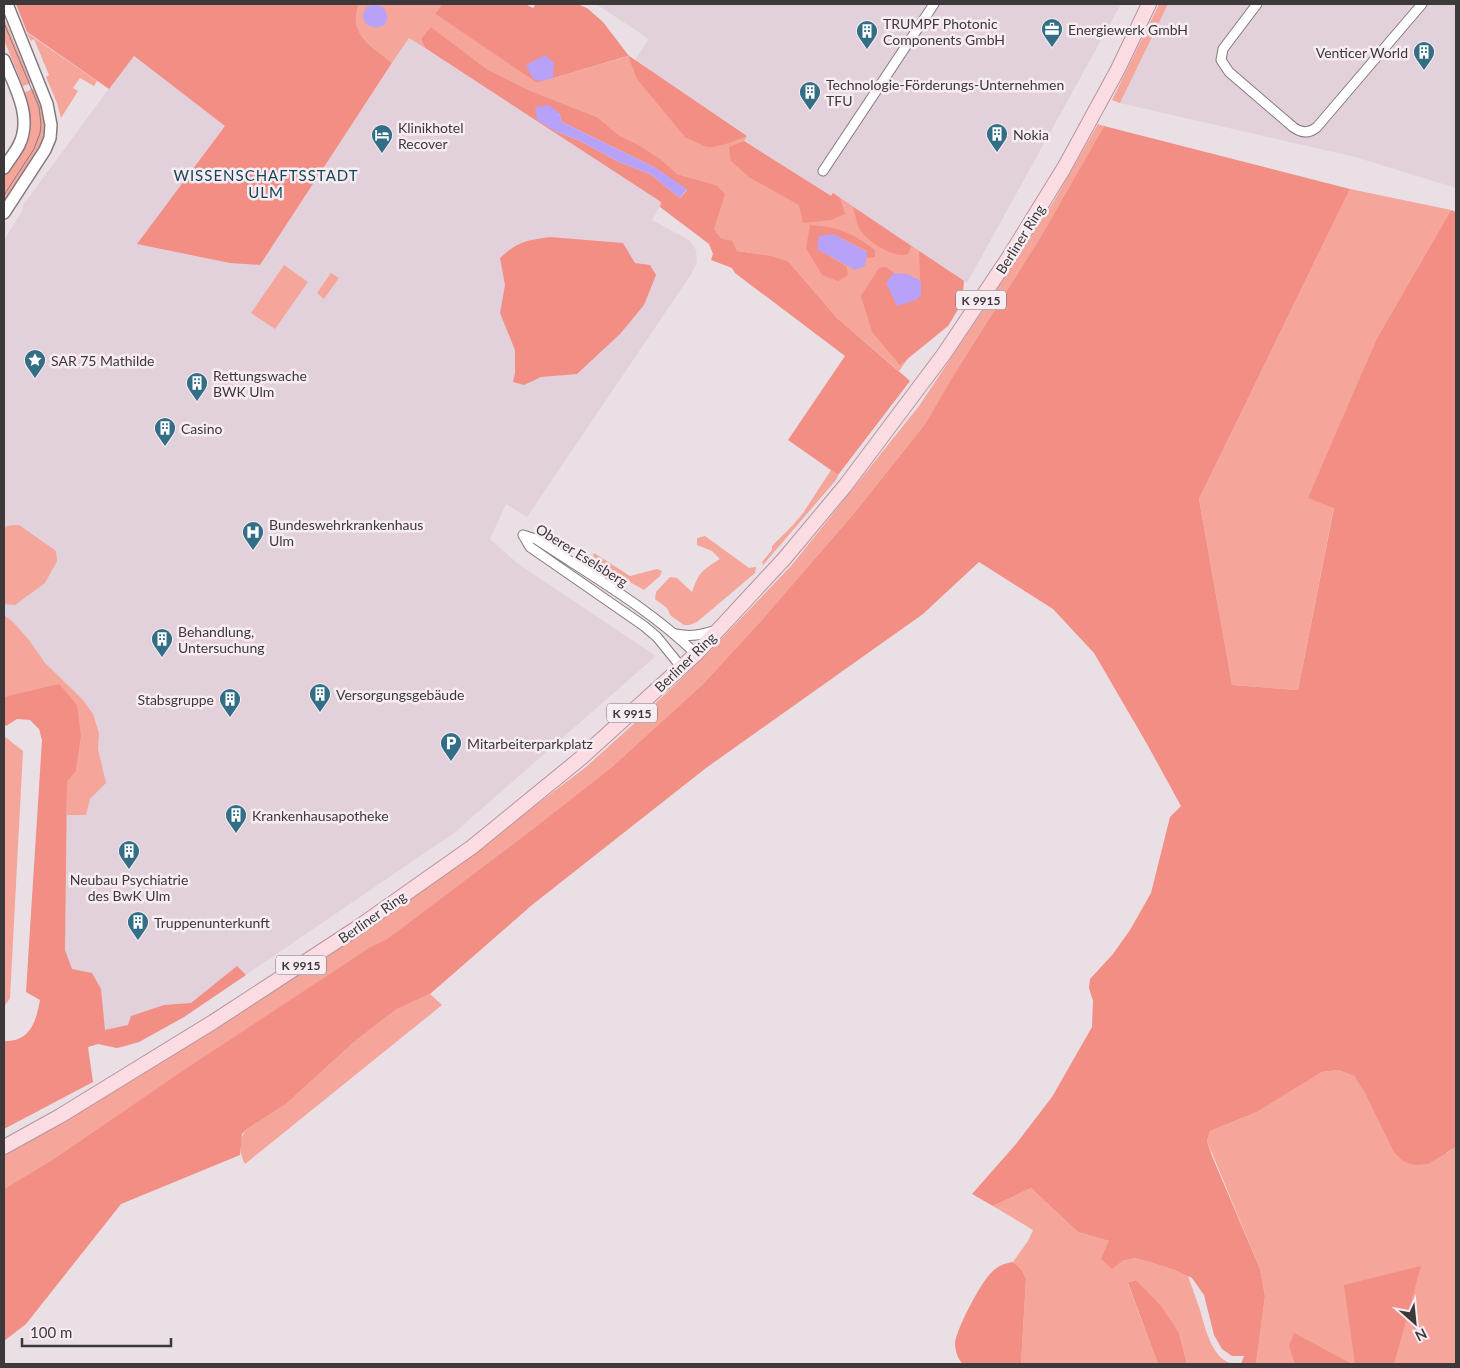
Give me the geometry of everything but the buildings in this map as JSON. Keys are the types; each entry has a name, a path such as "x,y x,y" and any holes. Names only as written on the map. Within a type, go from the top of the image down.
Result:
{"main road":[{"name":"Berliner Ring","path":"4,1147 60,1116 204,1028 357,928 472,847 581,758 682,668 784,559 845,486 950,347 1064,168 1118,69 1149,4"}],"street":[{"path":"4,213 45,150 50,138 51,129 51,118 47,104 7,4"},
{"path":"823,171 934,4"},
{"path":"1256,4 1223,49 1220,57 1222,63 1229,72 1297,130 1308,132 1319,124 1422,4"},
{"path":"4,60 20,101 24,120 24,131 19,145 4,168"},
{"name":"Oberer Eselsberg","path":"682,668 657,637 644,626 530,547 523,536 543,544 629,600 675,634 696,654"},
{"path":"675,634 697,636 719,629"}],"shaded area":[{"path":"16,4 359,4 356,23 359,31 370,45 392,63 260,265 230,263 137,244 225,126 134,56 109,89 27,32"},
{"path":"359,4 442,4 435,14 537,83 629,56 747,136 744,141 831,196 833,193 964,281 899,371 837,318 788,261 772,256 737,251 722,239 714,229 716,185 677,174 635,143 620,136 597,117 531,91 487,69 432,28 421,39 425,48 409,38 392,63 370,45 359,31 356,23 356,14"},
{"path":"442,4 525,4 533,8 536,4 577,4 587,8 603,22 629,56 747,136 713,147 707,147 685,137 637,79 628,56 537,83 435,14"},
{"path":"596,4 1121,4 967,283 833,194 831,196 744,141 747,135 635,60 649,39"},
{"path":"1159,4 1168,4 1120,103 1112,100"},
{"path":"1168,4 1456,4 1456,188 1355,157 1120,103"},
{"path":"377,5 384,8 387,18 385,24 380,27 374,27 364,21 363,14 368,6"},
{"path":"4,18 31,83 23,86 4,40"},
{"path":"431,27 487,69 531,91 597,117 620,136 660,159 677,174 716,185 725,194 714,229 722,239 732,241 737,251 772,256 788,261 837,318 910,381 838,475 788,440 845,356 735,273 732,268 711,260 713,254 709,244 660,207 661,202 425,48 421,39","holes":["559,113 562,122 654,167 687,190 680,198 650,174 619,162 580,141 555,131"]},
{"path":"27,33 97,81 94,86 80,78 73,88 78,91 61,118 46,77 49,75 34,39 31,41"},
{"name":"Bundeswehrkrankenhaus Ulm","path":"409,38 662,203 652,220 689,240 696,250 697,263 690,276 527,517 506,504 490,539 517,563 656,656 454,833 184,1017 139,1042 128,1046 117,1048 98,1044 88,1047 48,958 67,718 27,690 4,694 4,240 21,213 23,205 133,56 226,126 138,244 260,265"},
{"path":"545,55 554,63 553,78 542,81 533,79 526,65"},
{"path":"37,87 45,106 47,135 4,208 4,174 20,148 21,94"},
{"path":"549,105 559,113 562,122 654,167 687,189 680,198 650,174 619,162 580,141 555,131 537,120 535,107"},
{"path":"1098,124 1104,126 1040,238 925,424 856,511 761,621 703,684 613,766 387,939 370,947 182,1071 55,1158 4,1189 4,1155 218,1028 360,934 473,853 586,767 705,656 791,566 919,406 1054,201"},
{"path":"1104,126 1350,189 1199,499 1232,685 1298,690 1334,508 1308,498 1377,338 1451,210 1456,212 1456,1147 1428,1164 1414,1165 1403,1161 1394,1152 1366,1095 1354,1076 1338,1070 1322,1072 1257,1112 1210,1131 1207,1141 1212,1156 1260,1269 1265,1296 1256,1364 1241,1364 1244,1356 1232,1356 1222,1349 1214,1335 1204,1295 1192,1278 1172,1269 1136,1258 1122,1261 1112,1269 1101,1259 1109,1241 1078,1232 1031,1188 993,1206 972,1194 1016,1144 1052,1097 1092,1027 1093,1001 1089,988 1090,979 1113,954 1130,930 1151,893 1170,817 1181,806 1094,653 1053,609 979,562 923,614 706,768 532,905 430,994 397,1009 354,1042 286,1104 247,1129 242,1134 240,1155 121,1204 26,1324 4,1341 4,1189 55,1158 182,1071 370,947 387,939 613,766 703,684 761,621 856,511 925,424 1040,238"},
{"path":"744,141 831,196 833,193 840,198 845,214 831,220 803,223 799,205 749,177 731,161 729,147"},
{"path":"1350,189 1451,210 1377,338 1309,498 1334,507 1298,690 1232,685 1199,499"},
{"path":"853,207 911,246 908,254 903,255 889,252 869,240 860,230"},
{"path":"810,225 829,227 852,235 875,250 875,257 866,258 867,251 833,234 817,249 846,266 848,275 838,281 822,275 806,248"},
{"path":"833,234 867,252 865,266 855,270 817,249 819,236"},
{"path":"550,237 623,243 635,263 650,265 656,275 644,305 620,334 577,374 541,377 524,385 513,382 515,350 500,313 505,285 500,258 512,248 523,243"},
{"path":"919,251 964,281 962,303 948,326 900,365 872,332 861,296 879,268 886,267 894,273 886,283 921,295"},
{"path":"284,265 308,282 275,329 251,313"},
{"path":"331,273 339,278 324,299 317,293"},
{"path":"894,273 907,274 921,281 921,295 916,300 897,306 886,283"},
{"path":"831,470 838,475 836,480 763,565 762,562 772,550 772,546 803,513"},
{"path":"19,525 56,551 57,561 45,583 15,605 4,604 4,527"},
{"path":"705,536 749,568 756,567 755,573 697,622 684,625 671,616 667,608 655,599 656,592 670,577 677,578 692,592 702,572 720,559 712,551 697,545 697,538"},
{"path":"594,553 630,576 657,569 662,571 660,576 644,590 614,573 593,556"},
{"path":"4,615 12,621 29,640 45,663 83,700 93,714 99,733 98,749 106,783 90,799 86,815 67,815 67,782 76,771 81,737 4,696"},
{"path":"59,684 77,705 81,737 76,771 67,782 65,950 72,969 92,973 101,989 105,1030 128,1025 131,1016 164,1005 191,1003 237,966 246,975 184,1017 139,1042 117,1048 98,1044 88,1047 93,1082 4,1129 4,1041 20,1038 26,1034 34,1023 40,1000 26,992 42,740 39,729 30,720 17,719 6,726 4,724 4,696"},
{"path":"4,736 23,751 10,998 4,1007"},
{"path":"430,994 442,1005 245,1164 240,1146 242,1137 247,1129 286,1104 354,1042 386,1017 397,1009"},
{"path":"1338,1070 1354,1076 1366,1095 1447,1153 1456,1147 1456,1364 1256,1364 1265,1296 1260,1269 1207,1141 1210,1131 1257,1112 1322,1072"},
{"path":"1031,1188 1078,1232 1109,1241 1122,1261 1136,1258 1188,1276 1207,1334 1215,1350 1226,1362 1234,1364 1187,1364 1179,1333 1136,1280 1128,1284 1158,1364 1021,1364 1026,1279 1022,1270 1013,1262 1028,1241 1033,1230 993,1206"},
{"path":"1013,1262 1022,1270 1026,1279 1021,1364 963,1364 957,1355 955,1343 969,1307 992,1272 1006,1263"},
{"path":"1421,1266 1394,1364 1355,1364 1344,1285"},
{"path":"1136,1280 1161,1306 1179,1333 1187,1364 1158,1364 1128,1283"},
{"path":"1294,1333 1352,1364 1295,1364 1289,1346"}],"tram line":[{"path":"4,23 39,107 41,124 34,149 4,195"}],"place":[{"name":"Energiewerk GmbH","path":"1052,48"},
{"name":"TRUMPF Photonic Components GmbH","path":"867,50"},
{"name":"Venticer World","path":"1424,71"},
{"name":"Technologie-Förderungs-Unternehmen TFU","path":"810,111"},
{"name":"Nokia","path":"997,153"},
{"name":"Klinikhotel Recover","path":"382,154"},
{"name":"SAR 75 Mathilde","path":"35,379"},
{"name":"Rettungswache BWK Ulm","path":"197,402"},
{"name":"Casino","path":"165,447"},
{"name":"Bundeswehrkrankenhaus Ulm","path":"253,551"},
{"name":"Behandlung, Untersuchung","path":"162,658"},
{"name":"Versorgungsgebäude","path":"320,713"},
{"name":"Stabsgruppe","path":"230,718"},
{"name":"Mitarbeiterparkplatz","path":"451,762"},
{"name":"Krankenhausapotheke","path":"236,834"},
{"name":"Neubau Psychiatrie des BwK Ulm","path":"129,870"},
{"name":"Truppenunterkunft","path":"138,941"}],"district":[{"name":"WISSENSCHAFTSSTADT ULM","path":"266,184"}]}
